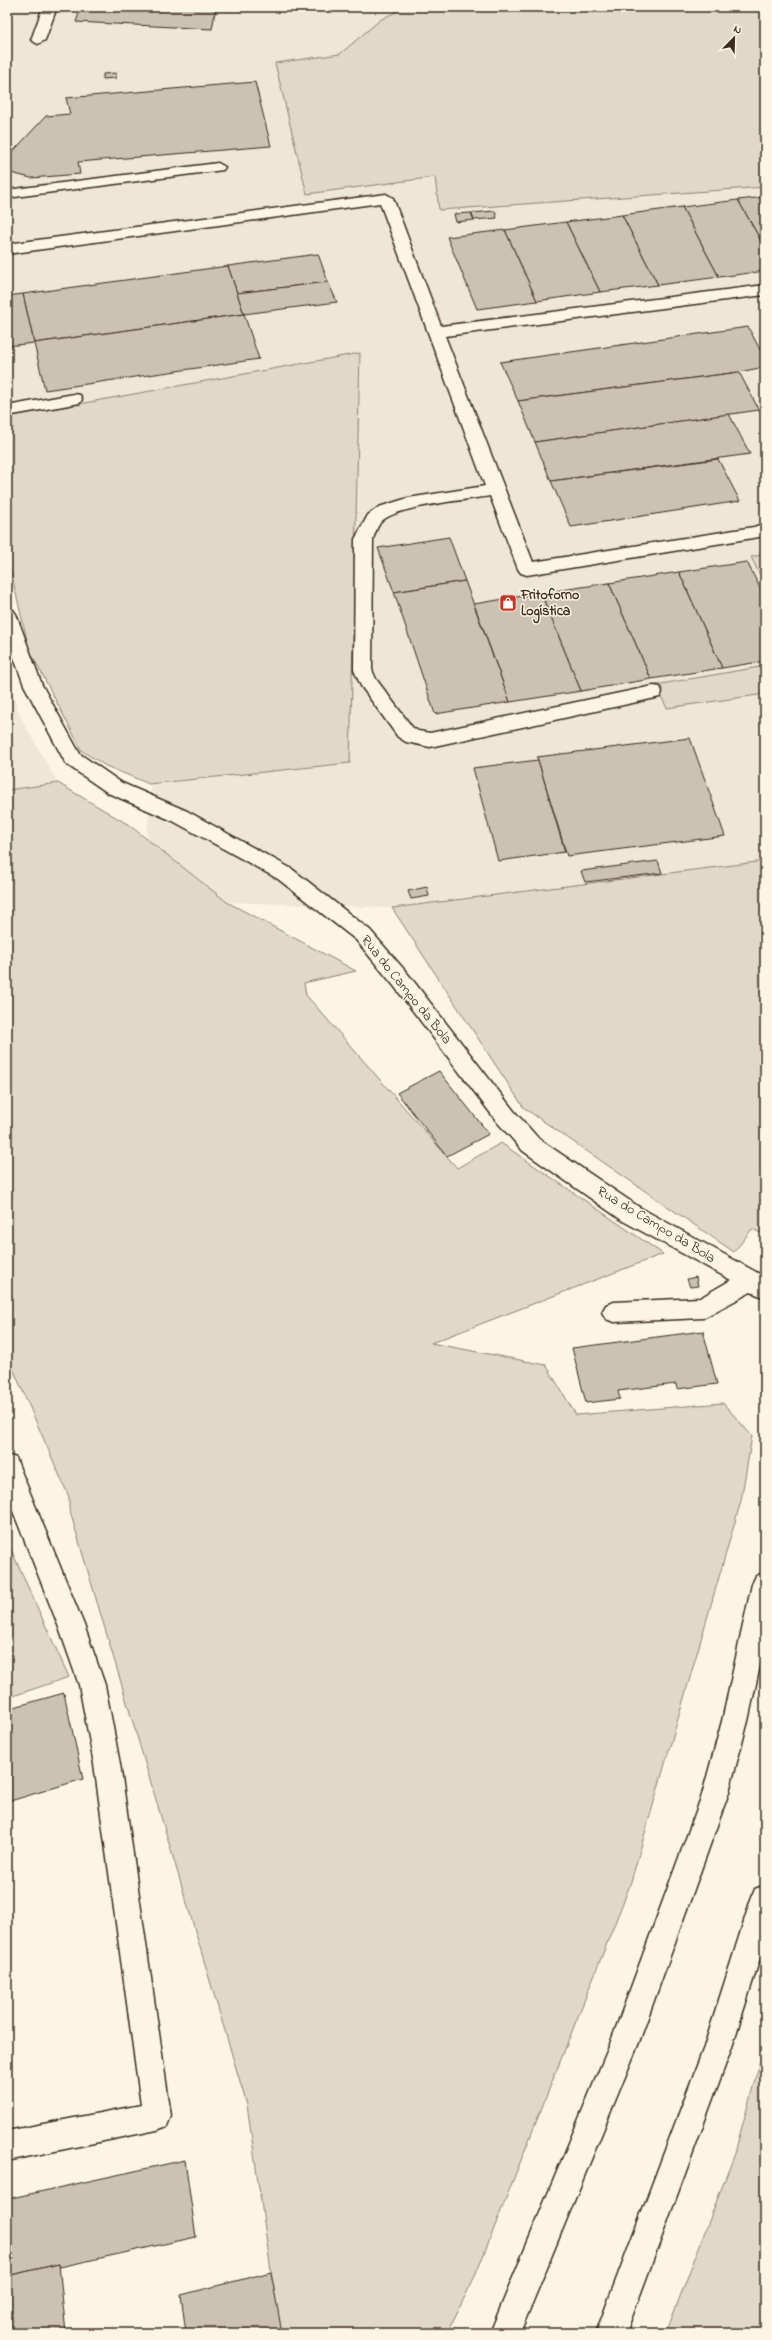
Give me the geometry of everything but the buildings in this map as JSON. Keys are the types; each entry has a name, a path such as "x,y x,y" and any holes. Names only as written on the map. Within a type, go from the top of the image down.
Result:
{"street":[{"path":"38,40 50,7"},
{"path":"7,194 218,167"},
{"path":"7,249 386,198 495,490 527,569 750,534 765,529"},
{"path":"436,332 765,290"},
{"path":"7,411 74,399"},
{"path":"495,490 408,504 385,511 374,519 364,539 363,670 368,681 405,732 413,737 430,740 654,692"},
{"name":"Rua do Campo da Bola","path":"7,614 33,685 74,759 115,788 180,816 285,874 363,935 401,980 506,1117 531,1144 631,1214 758,1284"},
{"path":"614,1312 703,1308 758,1284"},
{"path":"7,1466 71,1625 92,1685 107,1764 156,2116 7,2146"},
{"path":"505,2333 624,2046 715,1795 735,1721 765,1584"},
{"path":"611,2333 718,2047 765,1899"}],"shaded area":[{"path":"7,7 405,7 380,20 340,54 765,182 765,875 392,908 227,902 146,847 152,773 7,456"},
{"path":"405,7 765,7 765,187 439,210 435,177 307,194 275,63 340,54 380,20"},
{"path":"360,353 350,763 149,784 106,766 82,751 29,649 7,555 7,417"},
{"path":"765,554 765,585 751,557"},
{"path":"765,666 765,694 667,708 655,685"},
{"path":"7,679 21,718 58,783 7,790"},
{"path":"58,783 129,825 227,902 356,971 304,983 306,995 457,1168 501,1143 663,1254 431,1343 546,1365 576,1415 723,1403 752,1436 741,1501 630,1885 476,2274 447,2333 280,2333 247,2105 69,1508 69,1497 7,1355 7,790"},
{"path":"765,861 765,1235 752,1229 734,1252 524,1108 392,908"},
{"path":"7,1541 69,1677 7,1698"},
{"path":"765,2043 765,2333 666,2333 734,2156"}],"place":[{"name":"Fritoforno Logística","path":"508,603"}]}
